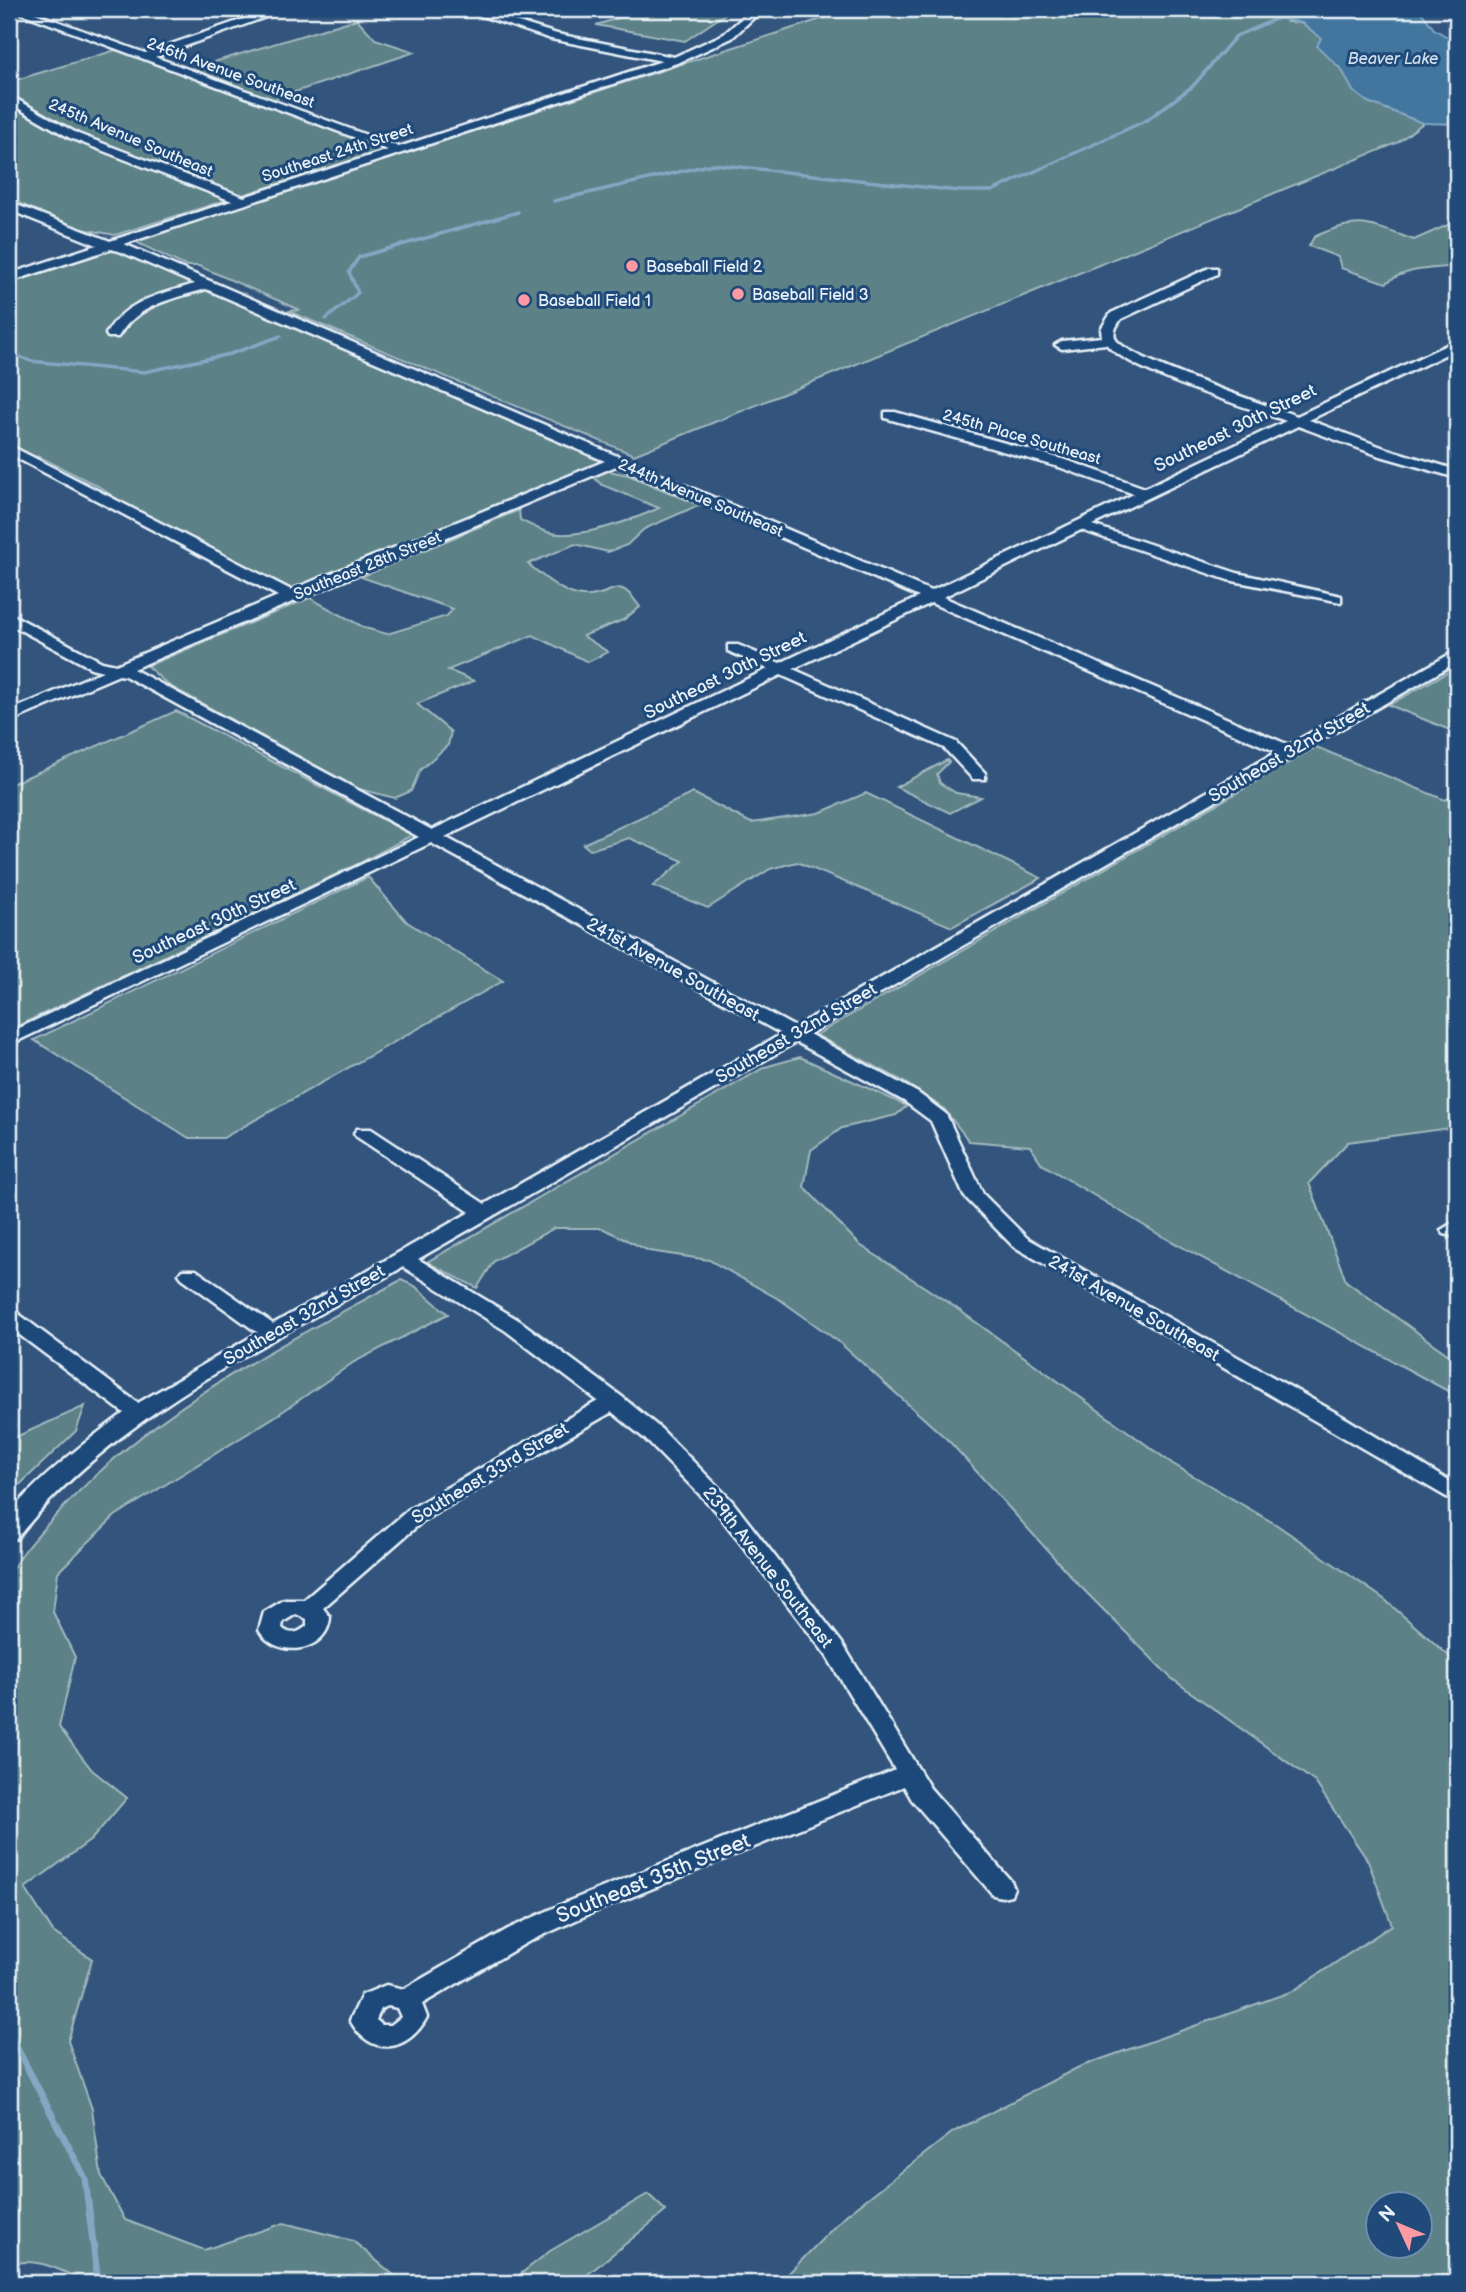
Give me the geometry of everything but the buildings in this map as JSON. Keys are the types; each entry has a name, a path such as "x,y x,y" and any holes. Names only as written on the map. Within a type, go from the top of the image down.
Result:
{"street":[{"name":"246th Avenue Southeast","path":"15,9 398,150"},
{"path":"144,57 283,9"},
{"path":"465,9 555,37 676,60"},
{"name":"Southeast 24th Street","path":"9,278 676,60 728,36 758,9"},
{"path":"807,9 821,9"},
{"name":"245th Avenue Southeast","path":"9,98 74,136 242,201"},
{"name":"244th Avenue Southeast","path":"9,206 208,284 1290,752"},
{"path":"1213,271 1116,316 1108,329 1109,340 1119,351 1149,366 1382,452 1457,474"},
{"path":"113,334 121,318 134,310 208,284"},
{"path":"1062,345 1109,340"},
{"name":"Southeast 30th Street","path":"9,1040 1457,344"},
{"name":"245th Place Southeast","path":"890,415 1063,464 1145,493"},
{"path":"9,449 290,596"},
{"name":"Southeast 28th Street","path":"9,717 290,596 617,461"},
{"path":"1079,525 1233,577 1336,599"},
{"name":"241st Avenue Southeast","path":"9,618 97,665 130,673 174,696 793,1035 892,1086 939,1118 974,1196 1020,1242 1394,1456 1457,1496"},
{"path":"733,648 950,745 979,776"},
{"name":"Southeast 32nd Street","path":"9,1533 53,1482 137,1413 402,1258 1457,656"},
{"path":"364,1133 484,1212"},
{"name":"239th Avenue Southeast","path":"402,1258 513,1326 614,1401 653,1434 724,1506 834,1649 907,1775 1002,1888"},
{"path":"188,1274 272,1333"},
{"path":"9,1317 137,1413"},
{"name":"Southeast 33rd Street","path":"309,1608 415,1515 614,1401"},
{"name":"Southeast 35th Street","path":"407,2000 517,1936 578,1908 907,1775"}],"green space":[{"path":"648,9 731,10 685,41 596,25"},
{"path":"852,9 1304,9 1287,22 1302,23 1321,38 1318,46 1342,70 1353,90 1368,102 1423,123 1397,143 634,455 288,311 300,310 199,266 185,266 134,241"},
{"path":"357,19 375,39 415,52 274,99 256,96 187,70"},
{"path":"116,50 386,147 386,150 115,235 77,228 9,199 9,82"},
{"path":"1452,216 1457,216 1457,266 1411,271 1386,283 1341,268 1338,257 1309,246 1314,237 1329,230 1354,225 1374,226 1414,240 1448,225"},
{"path":"118,251 600,461 596,465 297,588 287,588 121,502 98,486 40,457 30,456 9,446 9,282 100,252"},
{"path":"609,471 628,475 699,505 644,529 627,545 608,552 575,544 528,564 565,591 590,596 622,589 633,597 640,607 623,620 583,636 608,652 588,662 533,635 448,670 474,681 417,704 451,732 448,745 420,770 411,791 395,798 359,789 168,685 147,666 310,598 365,628 387,634 447,616 453,609 361,577 519,510 520,520 543,531 563,534 606,527 659,508 602,485 593,477"},
{"path":"1457,667 1457,733 1389,705"},
{"path":"176,711 412,835 362,862 9,1030 9,785"},
{"path":"1316,747 1445,800 1457,793 1457,1127 1348,1142 1309,1183 1346,1281 1457,1361 1457,1396 1158,1234 1042,1164 1030,1146 969,1141 944,1109 901,1080 816,1035"},
{"path":"947,760 949,762 937,774 940,783 956,793 981,797 950,813 896,787"},
{"path":"693,793 751,823 819,813 866,793 1041,878 952,927 797,862 770,869 708,908 653,886 683,861 629,838 590,850 583,844"},
{"path":"368,877 407,922 503,981 223,1138 189,1138 34,1040"},
{"path":"800,1057 907,1106 896,1115 842,1128 811,1150 804,1187 860,1245 952,1305 1173,1464 1277,1525 1384,1599 1457,1663 1457,2283 779,2283 846,2215 953,2132 1079,2067 1293,1991 1392,1925 1368,1861 1315,1782 1171,1678 1076,1582 950,1442 839,1342 782,1301 709,1260 649,1251 602,1228 554,1228 494,1261 477,1288 427,1262 765,1067"},
{"path":"401,1280 415,1286 448,1314 354,1362 279,1414 115,1516 58,1572 53,1612 75,1657 59,1727 92,1770 127,1798 91,1840 25,1888 53,1932 92,1959 68,2041 92,2109 101,2175 125,2220 204,2250 284,2223 353,2241 403,2283 87,2283 38,2263 9,2266 9,1575 27,1548 55,1517 99,1472 138,1439 179,1409 266,1354"},
{"path":"85,1406 76,1431 9,1495 9,1440"},
{"path":"648,2194 666,2211 577,2283 509,2283 550,2251"}],"water":[{"name":"Beaver Lake","path":"1304,9 1411,9 1422,13 1434,29 1456,42 1457,124 1423,123 1368,102 1353,91 1342,70 1317,46 1321,38 1302,23 1278,18"}],"waterway":[{"path":"554,201 713,164 959,191 992,191 1147,120 1193,86 1236,36 1278,18"},
{"path":"326,319 358,293 349,272 359,257 518,212"},
{"path":"9,352 30,361 144,372 230,354 281,336"},
{"path":"9,2033 85,2178 98,2283"}],"place":[{"name":"Baseball Field 2","path":"632,266"},
{"name":"Baseball Field 3","path":"738,294"},
{"name":"Baseball Field 1","path":"524,300"}]}
